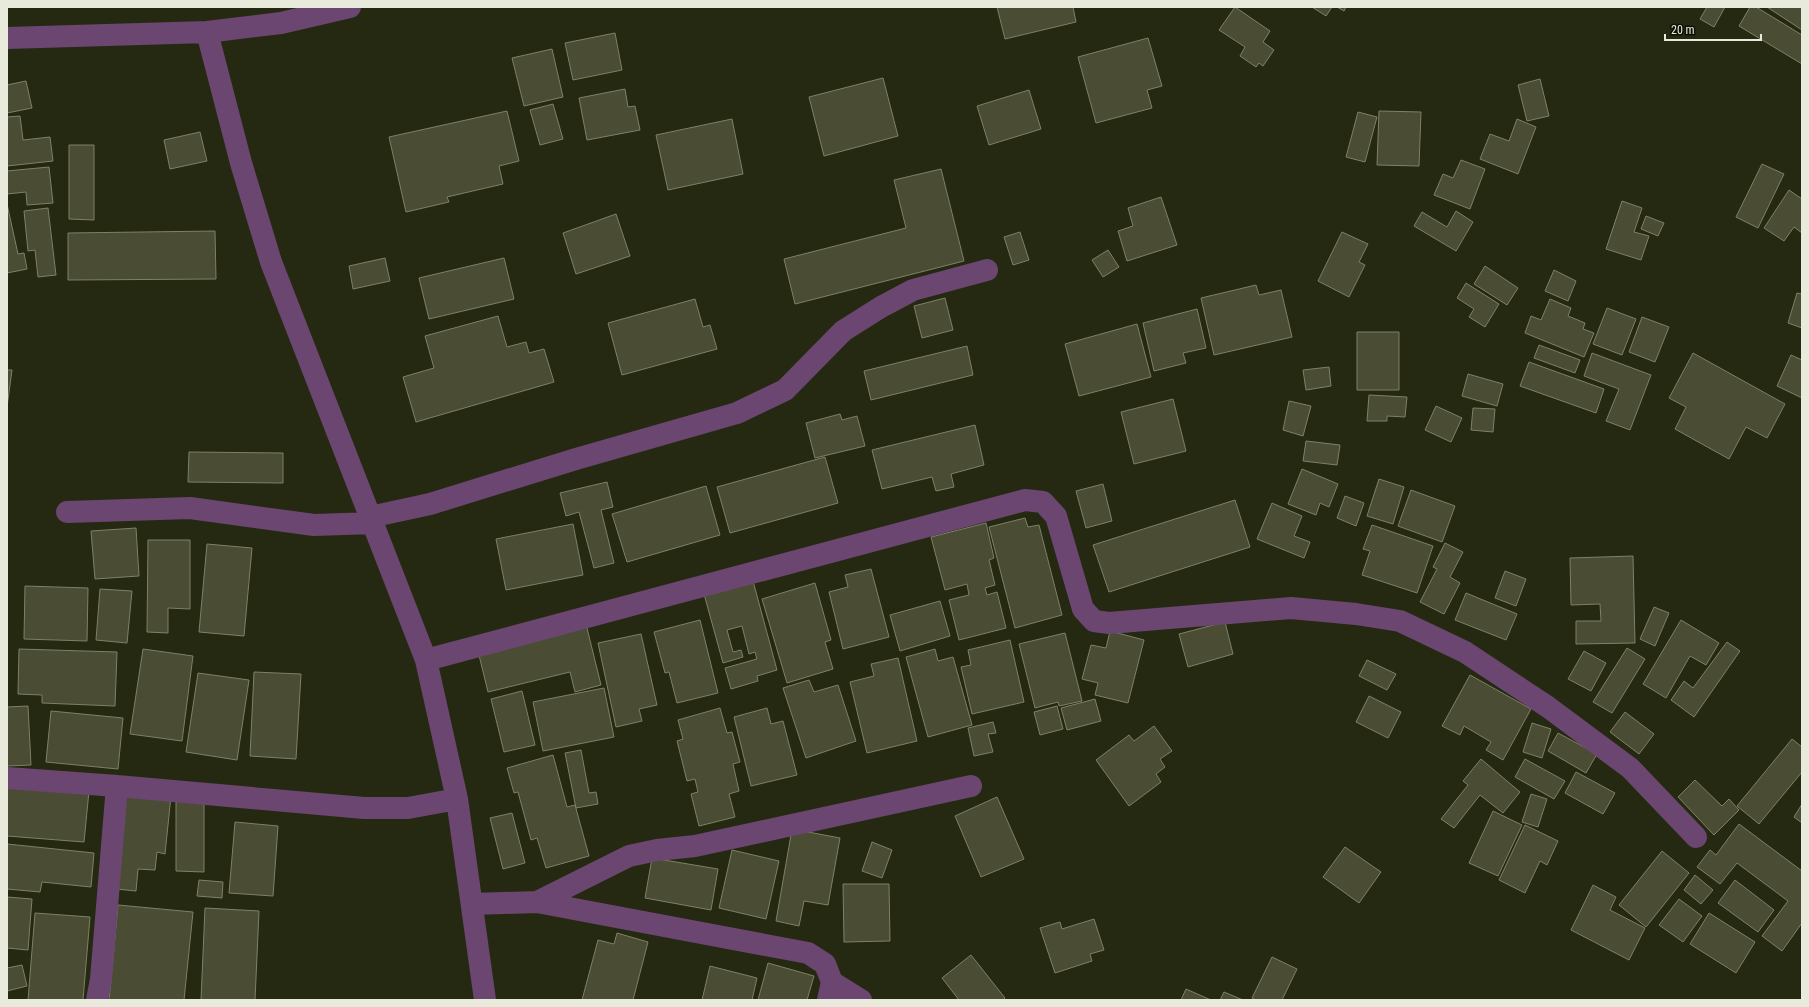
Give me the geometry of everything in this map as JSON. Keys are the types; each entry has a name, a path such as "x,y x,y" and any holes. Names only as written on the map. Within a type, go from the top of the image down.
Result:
{"street":[{"path":"7,38 207,32 281,23 343,8"},
{"path":"207,32 241,163 271,262 426,660 457,799 473,904 485,1000"},
{"path":"67,512 190,508 314,525 371,520 737,413 786,390 843,331 881,307 913,290 987,270"},
{"path":"426,660 1025,500 1043,502 1056,516 1083,609 1094,621 1109,623 1291,608 1356,614 1400,621 1464,652 1548,707 1630,768 1696,837"},
{"path":"7,778 117,786 364,808 408,808 457,799"},
{"path":"97,1000 101,979 117,786"},
{"path":"537,902 629,856 657,850 695,846 971,786"},
{"path":"473,904 537,902 808,953 825,964 830,991 861,1000"}],"building":[{"path":"997,7 1073,7 1076,22 1005,39"},
{"path":"1235,7 1270,31 1263,42 1274,50 1263,66 1259,63 1256,67 1240,56 1245,47 1219,30"},
{"path":"1312,7 1332,7 1326,16"},
{"path":"1337,7 1346,7 1344,11"},
{"path":"1707,7 1725,7 1714,27 1700,19"},
{"path":"1750,7 1756,7 1802,35 1802,64 1739,26"},
{"path":"1767,7 1802,7 1802,30"},
{"path":"615,33 622,70 573,80 565,43"},
{"path":"1148,38 1162,86 1147,90 1152,108 1096,123 1078,57"},
{"path":"552,49 563,97 524,106 512,58"},
{"path":"883,78 898,136 824,156 809,97"},
{"path":"1540,79 1549,116 1527,121 1518,85"},
{"path":"26,81 32,108 7,113 7,85"},
{"path":"625,89 628,107 635,106 640,130 587,140 579,98"},
{"path":"1029,90 1041,129 989,145 977,106"},
{"path":"553,104 563,139 540,145 530,110"},
{"path":"507,111 519,161 499,166 503,184 447,197 449,202 406,212 389,137"},
{"path":"1379,111 1421,112 1419,166 1377,165"},
{"path":"1358,112 1377,117 1365,162 1346,157"},
{"path":"20,116 23,140 50,137 53,161 7,166 7,117"},
{"path":"732,119 743,174 668,190 656,135"},
{"path":"1517,119 1536,127 1518,174 1480,159 1490,134 1509,141"},
{"path":"200,132 207,161 170,169 164,140"},
{"path":"69,145 94,145 94,220 69,219"},
{"path":"1461,160 1485,169 1470,209 1434,195 1443,174 1453,178"},
{"path":"1762,164 1784,174 1758,228 1736,217"},
{"path":"49,167 53,203 27,205 26,192 7,194 7,171"},
{"path":"941,169 964,261 795,304 784,259 906,228 894,180"},
{"path":"1789,190 1802,199 1802,233 1794,227 1784,241 1764,228"},
{"path":"1161,197 1177,245 1127,261 1118,231 1133,226 1128,208"},
{"path":"1622,201 1642,208 1634,232 1649,236 1641,260 1606,249"},
{"path":"7,204 18,254 24,253 27,269 7,273"},
{"path":"48,208 56,275 38,277 35,250 28,251 24,211"},
{"path":"1456,211 1473,222 1456,251 1414,226 1422,212 1447,227"},
{"path":"616,214 630,256 576,274 563,233"},
{"path":"1646,216 1664,223 1658,236 1641,229"},
{"path":"215,231 216,279 68,280 68,233"},
{"path":"1020,232 1029,260 1013,265 1004,237"},
{"path":"1342,232 1368,244 1359,262 1365,265 1349,297 1318,281"},
{"path":"1108,250 1119,267 1103,277 1092,260"},
{"path":"385,258 390,281 353,289 349,266"},
{"path":"504,258 514,299 429,319 419,278"},
{"path":"1485,266 1518,288 1507,305 1474,284"},
{"path":"1554,270 1576,281 1568,301 1545,291"},
{"path":"1466,283 1499,304 1485,327 1469,317 1474,309 1457,298"},
{"path":"1256,285 1259,295 1281,290 1292,337 1214,355 1201,298"},
{"path":"1797,293 1802,294 1802,328 1788,323"},
{"path":"945,298 953,330 922,338 914,306"},
{"path":"695,299 703,327 710,325 717,349 622,375 608,323"},
{"path":"1550,299 1571,308 1568,316 1585,323 1583,329 1594,333 1584,357 1525,333 1531,316 1541,320"},
{"path":"1607,308 1636,319 1622,355 1593,344"},
{"path":"1197,309 1206,348 1183,353 1186,363 1154,371 1143,323"},
{"path":"498,316 507,347 526,342 529,353 544,349 554,382 416,422 403,377 434,368 425,336"},
{"path":"1642,317 1669,327 1655,362 1629,352"},
{"path":"1137,324 1151,377 1079,396 1065,344"},
{"path":"1357,332 1399,332 1399,390 1357,390"},
{"path":"1539,345 1580,360 1575,373 1534,358"},
{"path":"967,346 973,375 871,400 864,371"},
{"path":"1592,353 1651,375 1630,430 1606,421 1619,389 1584,376"},
{"path":"1693,353 1785,404 1767,438 1746,427 1729,459 1675,429 1686,407 1669,398"},
{"path":"1791,355 1802,360 1802,398 1777,386"},
{"path":"1529,362 1604,389 1596,413 1520,386"},
{"path":"1329,367 1331,386 1306,390 1303,370"},
{"path":"7,370 12,370 7,407"},
{"path":"1468,374 1503,384 1497,406 1462,396"},
{"path":"1369,395 1407,397 1405,417 1387,416 1387,421 1367,421"},
{"path":"1173,399 1186,451 1134,464 1121,412"},
{"path":"1289,401 1311,406 1303,436 1283,430"},
{"path":"1436,406 1462,418 1451,442 1425,430"},
{"path":"1473,408 1495,409 1493,432 1471,430"},
{"path":"840,414 842,420 857,416 865,446 815,458 806,423"},
{"path":"975,425 984,465 951,474 954,487 936,491 932,477 882,489 872,450"},
{"path":"1306,441 1340,445 1337,465 1303,461"},
{"path":"189,452 283,453 283,483 188,482"},
{"path":"825,457 838,503 730,533 717,487"},
{"path":"1302,469 1338,484 1329,507 1320,503 1316,515 1288,504"},
{"path":"1379,479 1404,487 1393,524 1367,516"},
{"path":"607,482 613,507 601,510 614,563 594,568 579,512 566,516 560,493"},
{"path":"1103,484 1112,521 1086,528 1076,491"},
{"path":"706,486 720,535 627,562 612,514"},
{"path":"1411,490 1455,506 1442,542 1398,526"},
{"path":"1345,496 1364,503 1356,526 1337,518"},
{"path":"1235,500 1250,547 1109,592 1093,545"},
{"path":"1272,503 1302,516 1294,536 1310,542 1304,558 1257,539"},
{"path":"1025,518 1028,527 1039,525 1062,615 1015,628 989,527"},
{"path":"986,523 994,558 989,560 995,585 985,588 987,595 997,592 1006,628 959,640 949,600 969,595 967,584 945,590 931,537"},
{"path":"573,524 583,575 506,590 496,539"},
{"path":"1372,525 1433,546 1417,593 1362,575 1370,551 1363,549"},
{"path":"136,528 139,576 95,579 91,531"},
{"path":"148,540 190,540 190,609 168,608 168,633 147,632"},
{"path":"1445,543 1463,552 1450,577 1460,583 1444,614 1420,602 1437,569 1433,567"},
{"path":"207,544 252,548 244,636 199,632"},
{"path":"1633,556 1635,643 1576,644 1576,621 1601,621 1600,604 1571,605 1570,558"},
{"path":"871,569 889,637 843,649 829,592 848,587 845,575"},
{"path":"1505,571 1526,579 1516,606 1495,598"},
{"path":"753,581 777,670 757,676 758,681 731,689 725,668 757,659 755,652 749,654 742,626 727,630 733,652 741,650 743,657 723,663 704,594"},
{"path":"815,583 831,640 825,642 833,669 787,683 762,599"},
{"path":"25,586 88,588 87,641 24,639"},
{"path":"100,589 132,591 127,643 96,640"},
{"path":"1466,593 1517,614 1506,640 1455,620"},
{"path":"940,601 950,636 900,651 890,615"},
{"path":"1654,607 1669,613 1655,646 1640,639"},
{"path":"700,620 718,693 677,703 669,672 665,673 654,632"},
{"path":"1681,620 1719,643 1706,665 1690,656 1666,698 1643,684"},
{"path":"1225,622 1233,654 1188,667 1179,634"},
{"path":"586,624 601,685 575,692 570,672 488,692 478,651"},
{"path":"1110,631 1144,640 1128,703 1095,695 1098,683 1082,679 1091,645 1106,648"},
{"path":"1065,633 1082,701 1059,706 1058,702 1035,708 1019,644"},
{"path":"641,634 657,705 639,709 642,721 616,727 598,643"},
{"path":"1010,640 1024,702 972,714 961,667 971,665 968,650"},
{"path":"1727,642 1740,651 1694,717 1671,700 1684,681 1693,688"},
{"path":"1627,648 1645,659 1612,713 1593,702"},
{"path":"19,649 117,652 115,706 42,703 42,695 18,694"},
{"path":"143,649 193,656 182,741 130,734"},
{"path":"935,649 938,661 953,657 972,725 928,737 906,657"},
{"path":"1584,651 1606,663 1591,691 1568,679"},
{"path":"898,658 917,741 867,753 850,682 874,676 871,664"},
{"path":"1367,660 1396,674 1387,690 1359,676"},
{"path":"254,672 301,674 296,759 250,756"},
{"path":"198,673 249,680 237,760 186,752"},
{"path":"1470,675 1531,709 1503,760 1486,750 1491,742 1464,726 1460,735 1442,726"},
{"path":"809,680 814,692 838,685 856,741 806,758 783,688"},
{"path":"604,688 614,737 543,751 533,702"},
{"path":"522,691 535,745 504,752 491,699"},
{"path":"1369,696 1401,712 1388,738 1356,722"},
{"path":"1095,699 1101,721 1067,730 1061,708"},
{"path":"28,706 31,765 7,766 7,707"},
{"path":"1057,706 1063,729 1040,735 1034,712"},
{"path":"720,708 727,733 732,732 740,762 733,764 739,791 729,794 735,817 699,826 691,794 698,792 695,779 687,781 677,741 683,739 678,720"},
{"path":"767,708 771,724 783,721 797,775 751,786 734,717"},
{"path":"51,711 123,718 118,769 46,762"},
{"path":"1625,712 1654,734 1639,754 1610,732"},
{"path":"993,722 996,733 988,734 993,752 974,756 968,728"},
{"path":"1532,723 1551,729 1542,758 1523,752"},
{"path":"1154,726 1172,751 1160,759 1165,767 1156,774 1161,782 1129,806 1096,760 1129,735 1134,741"},
{"path":"1558,733 1597,754 1586,773 1548,751"},
{"path":"1792,739 1802,747 1802,772 1759,824 1737,806"},
{"path":"581,750 589,793 596,792 598,804 576,808 565,753"},
{"path":"553,755 567,807 575,805 589,856 546,868 537,838 531,840 518,792 514,793 507,768"},
{"path":"1481,759 1520,792 1503,813 1480,795 1454,828 1441,819 1468,785 1463,781"},
{"path":"1525,759 1565,781 1554,799 1515,777"},
{"path":"1576,772 1615,793 1603,814 1565,793"},
{"path":"1695,780 1722,806 1729,799 1739,810 1714,835 1678,797"},
{"path":"7,784 89,791 84,842 7,836"},
{"path":"126,791 171,796 165,854 157,852 155,870 138,869 136,891 116,889"},
{"path":"1531,794 1547,799 1538,827 1522,822"},
{"path":"997,797 1024,859 981,877 955,816"},
{"path":"176,801 204,801 204,872 176,871"},
{"path":"1802,804 1802,823 1794,817"},
{"path":"1493,811 1522,825 1498,876 1469,863"},
{"path":"512,813 525,863 503,869 490,818"},
{"path":"235,822 278,826 273,896 229,893"},
{"path":"1739,824 1802,871 1802,923 1782,951 1762,936 1788,901 1737,863 1720,884 1697,867 1710,850 1716,855"},
{"path":"1525,825 1558,841 1547,865 1540,861 1525,893 1499,880"},
{"path":"792,829 840,838 828,905 804,901 799,926 776,921"},
{"path":"872,842 892,850 882,878 862,871"},
{"path":"7,844 94,853 91,887 42,882 40,892 7,889"},
{"path":"1345,847 1381,872 1359,903 1323,877"},
{"path":"732,850 779,861 766,919 719,908"},
{"path":"1662,851 1689,873 1646,927 1619,905"},
{"path":"652,858 718,869 711,910 645,898"},
{"path":"1695,875 1713,890 1701,904 1684,890"},
{"path":"199,880 223,882 222,898 197,896"},
{"path":"1735,880 1774,910 1758,932 1718,903"},
{"path":"843,884 889,884 890,941 844,942"},
{"path":"1593,885 1616,897 1610,910 1645,928 1629,960 1571,930"},
{"path":"7,897 32,899 28,950 7,948"},
{"path":"1679,899 1702,916 1683,942 1659,925"},
{"path":"118,905 193,912 184,1000 109,1000"},
{"path":"205,908 259,911 255,1000 201,1000"},
{"path":"35,913 90,917 83,1000 28,1000"},
{"path":"1709,913 1755,942 1736,973 1690,944"},
{"path":"1094,919 1104,950 1090,954 1092,961 1055,973 1040,928 1060,922 1062,929"},
{"path":"617,933 648,942 633,1000 582,1000 598,940 614,944"},
{"path":"971,955 1005,998 1003,1000 959,1000 942,978"},
{"path":"1272,957 1297,969 1282,1000 1256,1000 1252,998"},
{"path":"768,963 814,976 807,1000 758,1000"},
{"path":"22,965 27,986 7,991 7,968"},
{"path":"710,966 757,978 752,1000 702,1000"},
{"path":"1186,989 1211,1000 1181,1000"},
{"path":"1224,992 1243,1000 1220,1000"}]}
